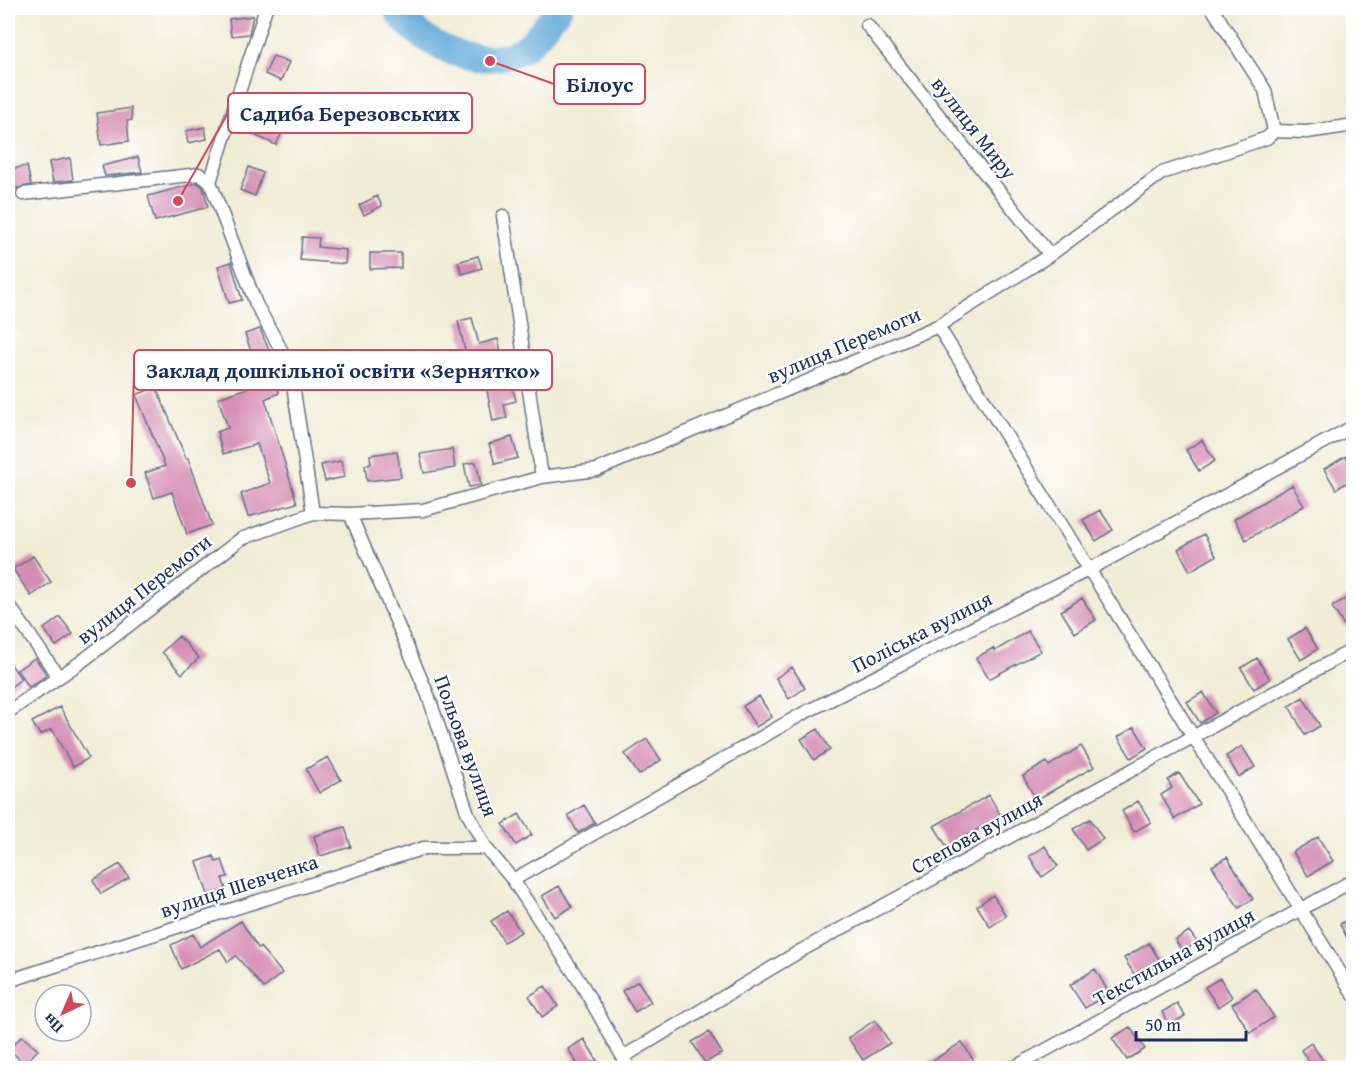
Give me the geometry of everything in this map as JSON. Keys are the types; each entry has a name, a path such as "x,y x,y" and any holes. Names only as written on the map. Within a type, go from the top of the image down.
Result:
{"street":[{"path":"210,182 266,8"},
{"path":"1212,8 1265,90 1274,131"},
{"name":"вулиця Миру","path":"867,25 1050,255"},
{"name":"вулиця Перемоги","path":"8,712 81,662 241,539 313,513 350,514 423,510 542,477 597,470 938,326 1050,255 1162,173 1267,138 1274,131 1307,132 1353,125"},
{"path":"23,194 199,174 210,182 256,304 290,366 313,513"},
{"path":"503,216 542,477"},
{"path":"938,326 1353,995"},
{"name":"Поліська вулиця","path":"513,880 802,714 1090,569 1353,426"},
{"name":"Польова вулиця","path":"350,514 428,694 468,814 486,848 513,880 582,985 626,1063"},
{"path":"8,604 58,676"},
{"name":"Степова вулиця","path":"626,1063 802,950 1353,649"},
{"name":"вулиця Шевченка","path":"8,981 424,848 486,848"},
{"name":"Текстильна вулиця","path":"1013,1068 1353,880"}],"building":[{"path":"253,16 249,34 231,36 229,19"},
{"path":"273,56 289,62 281,81 265,74"},
{"path":"266,97 287,107 279,125 285,127 276,145 250,133"},
{"path":"131,108 132,120 127,121 129,141 101,145 97,113"},
{"path":"205,127 207,139 188,143 186,131"},
{"path":"138,157 142,172 105,176 102,166"},
{"path":"70,158 73,180 53,182 49,162"},
{"path":"27,166 31,185 14,189 10,169"},
{"path":"249,167 263,173 255,196 240,190"},
{"path":"197,183 203,187 208,207 155,221 148,196"},
{"path":"377,196 382,206 364,215 359,205"},
{"path":"302,237 319,238 318,247 346,250 345,264 300,260"},
{"path":"370,253 401,253 401,268 370,269"},
{"path":"478,256 482,268 462,274 458,262"},
{"path":"231,262 242,300 229,303 218,266"},
{"path":"472,318 479,344 498,339 502,356 468,363 458,321"},
{"path":"260,329 275,365 268,367 279,393 265,399 297,503 248,517 241,494 270,483 257,444 223,454 217,432 228,428 218,398 262,383 245,334"},
{"path":"511,381 516,401 504,404 507,418 493,421 486,386"},
{"path":"156,387 186,458 188,458 212,525 187,534 172,492 154,498 145,473 165,466 136,395"},
{"path":"512,437 518,458 495,464 489,444"},
{"path":"1202,440 1215,461 1199,471 1186,450"},
{"path":"452,449 455,468 424,473 420,454"},
{"path":"397,451 401,477 367,481 365,465 371,464 370,455"},
{"path":"1346,456 1353,469 1353,479 1336,489 1324,469"},
{"path":"341,461 345,477 325,481 321,465"},
{"path":"476,462 481,485 469,487 464,464"},
{"path":"1292,485 1304,506 1246,540 1234,519"},
{"path":"1100,510 1113,530 1096,541 1083,520"},
{"path":"1204,534 1216,556 1190,571 1178,549"},
{"path":"33,556 51,582 31,596 13,569"},
{"path":"1349,596 1353,604 1353,622 1345,627 1332,607"},
{"path":"1082,598 1096,620 1075,633 1061,611"},
{"path":"60,617 73,634 56,646 44,629"},
{"path":"1305,628 1318,649 1301,660 1288,639"},
{"path":"1028,631 1041,651 989,679 976,658 993,648 995,651"},
{"path":"179,636 199,658 182,674 162,652"},
{"path":"35,658 47,675 29,687 17,670"},
{"path":"1257,658 1270,679 1254,689 1241,668"},
{"path":"8,660 21,679 8,689"},
{"path":"792,667 805,688 789,699 776,678"},
{"path":"1203,692 1216,713 1200,723 1187,702"},
{"path":"759,696 772,717 756,727 743,706"},
{"path":"1303,697 1320,726 1305,735 1289,706"},
{"path":"60,707 89,758 73,767 52,729 40,735 32,722"},
{"path":"1134,727 1147,748 1131,758 1118,737"},
{"path":"818,729 830,750 814,760 801,739"},
{"path":"647,739 661,760 639,775 625,754"},
{"path":"1081,746 1094,767 1036,800 1023,776 1047,762 1049,766"},
{"path":"1242,746 1255,767 1239,777 1226,756"},
{"path":"328,757 341,780 319,793 306,769"},
{"path":"1179,773 1199,804 1175,819 1161,795 1172,788 1168,780"},
{"path":"989,795 1001,816 947,847 934,826"},
{"path":"1138,801 1151,822 1134,832 1122,811"},
{"path":"584,805 595,823 578,833 568,815"},
{"path":"519,814 532,835 516,845 503,824"},
{"path":"1090,819 1103,839 1086,850 1073,829"},
{"path":"345,827 351,847 320,856 314,836"},
{"path":"1318,837 1333,861 1308,876 1293,852"},
{"path":"1045,846 1058,866 1042,877 1029,856"},
{"path":"214,856 216,862 222,860 228,877 222,878 226,889 208,895 197,862"},
{"path":"1227,857 1253,899 1239,908 1212,866"},
{"path":"120,864 129,878 101,894 93,880"},
{"path":"559,886 572,907 555,917 542,896"},
{"path":"993,895 1006,916 990,927 977,906"},
{"path":"507,911 521,932 504,942 491,921"},
{"path":"1353,916 1353,950 1340,924"},
{"path":"241,921 258,948 260,947 282,973 264,988 236,956 228,962 220,949 181,969 171,945 193,934 200,947"},
{"path":"1189,931 1197,942 1183,952 1175,940"},
{"path":"1149,943 1164,967 1139,982 1124,958"},
{"path":"1095,969 1109,993 1085,1008 1070,985"},
{"path":"1220,978 1232,997 1218,1007 1205,987"},
{"path":"638,981 651,1002 635,1012 622,991"},
{"path":"545,986 558,1006 542,1017 529,996"},
{"path":"1256,989 1274,1017 1250,1033 1232,1004"},
{"path":"1177,1003 1185,1016 1170,1025 1162,1012"},
{"path":"875,1020 890,1043 863,1060 848,1038"},
{"path":"1130,1027 1145,1049 1127,1060 1112,1038"},
{"path":"709,1032 722,1053 705,1063 692,1042"},
{"path":"22,1036 38,1050 24,1064 9,1049"},
{"path":"584,1039 597,1060 580,1068 568,1049"},
{"path":"962,1042 974,1061 963,1068 921,1068"},
{"path":"1311,1043 1328,1068 1313,1068 1301,1050"}],"waterway":[{"path":"395,8 419,34 435,44 471,57 489,58 507,56 523,49 559,8"}],"place":[{"name":"Білоус","path":"490,61"},
{"name":"Садиба Березовських","path":"178,201"},
{"name":"Заклад дошкільної освіти «Зернятко»","path":"131,483"}]}
